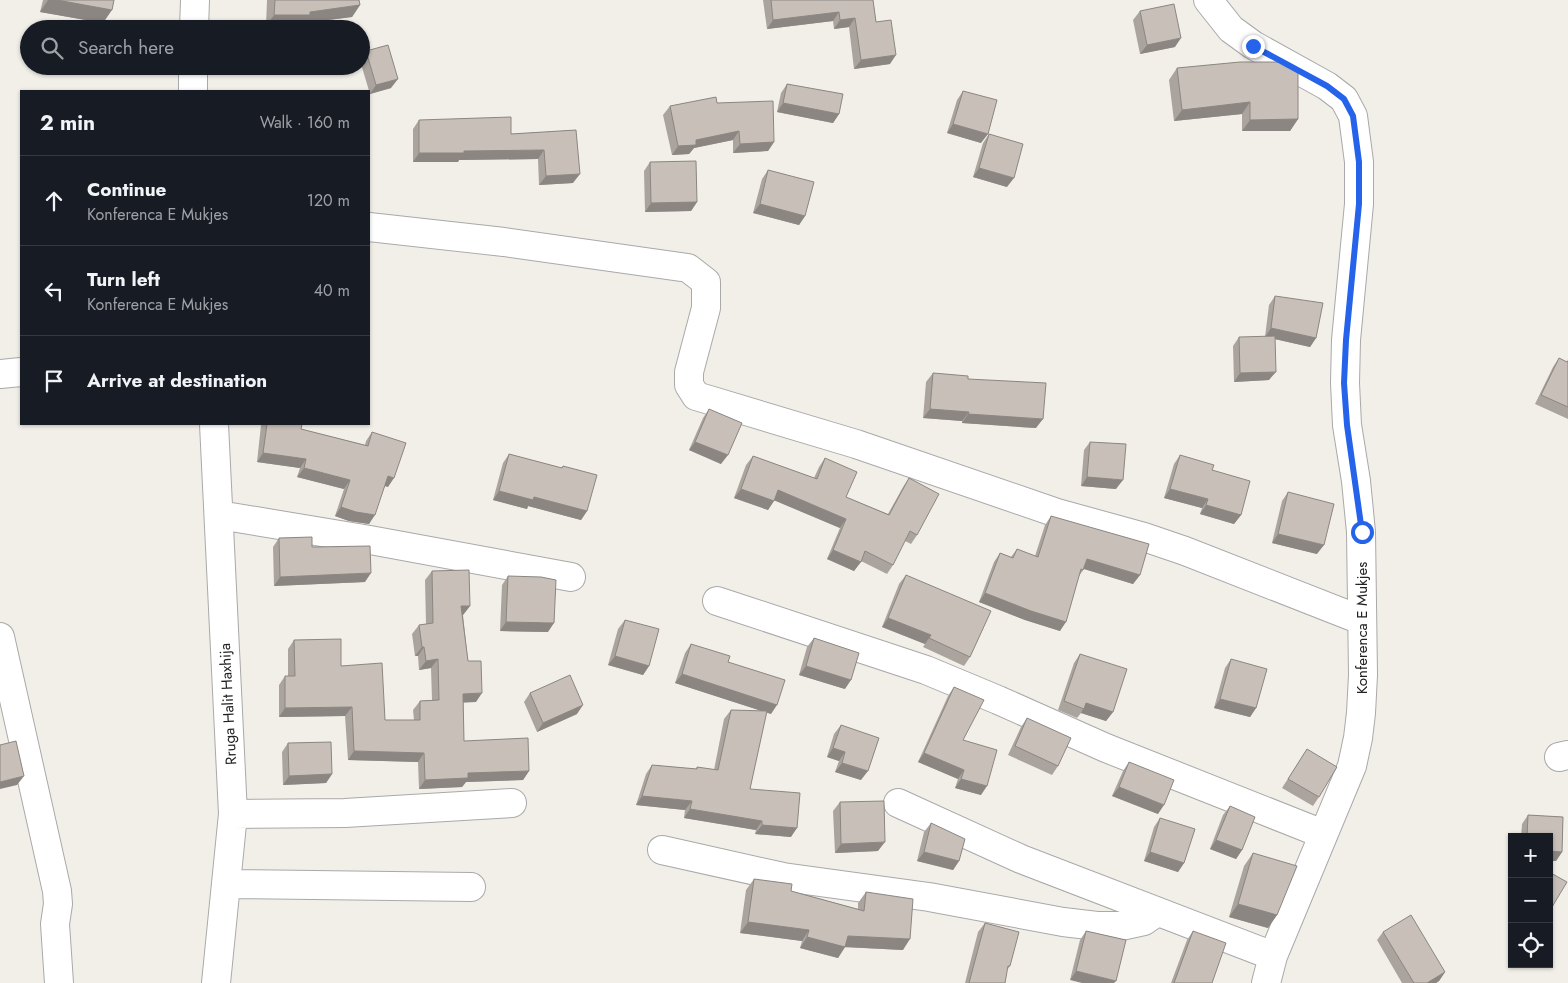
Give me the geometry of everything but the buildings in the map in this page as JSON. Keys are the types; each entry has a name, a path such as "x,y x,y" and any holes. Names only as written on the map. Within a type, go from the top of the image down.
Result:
{"street":[{"path":"194,20 195,0"},
{"name":"Konferenca E Mukjes","path":"1208,0 1231,29 1253,46 1327,86 1344,99 1353,116 1359,162 1359,204 1346,340 1344,383 1347,425 1362,532 1362,712 1352,766 1274,956 1266,983"},
{"path":"193,75 193,90"},
{"path":"370,227 504,242 688,268 706,282 706,308 689,372 689,385 696,396 856,444 1057,513 1152,539 1362,620"},
{"path":"0,374 20,372"},
{"name":"Rruga Halit Haxhija","path":"214,425 232,814 227,884 216,983"},
{"path":"219,515 370,540 571,577"},
{"path":"717,601 926,670 1106,748 1323,834"},
{"path":"0,637 56,891 58,904 55,924 58,983"},
{"path":"898,803 1021,859 1274,956"},
{"path":"232,814 345,813 512,804"},
{"path":"662,850 783,877 929,897 1062,922 1097,926 1122,926 1144,921 1157,912"},
{"path":"227,884 471,887"}],"route":[{"path":"1253,46 1327,86 1344,99 1353,116 1359,162 1359,204 1346,340 1344,383 1347,425 1362,532"}]}
